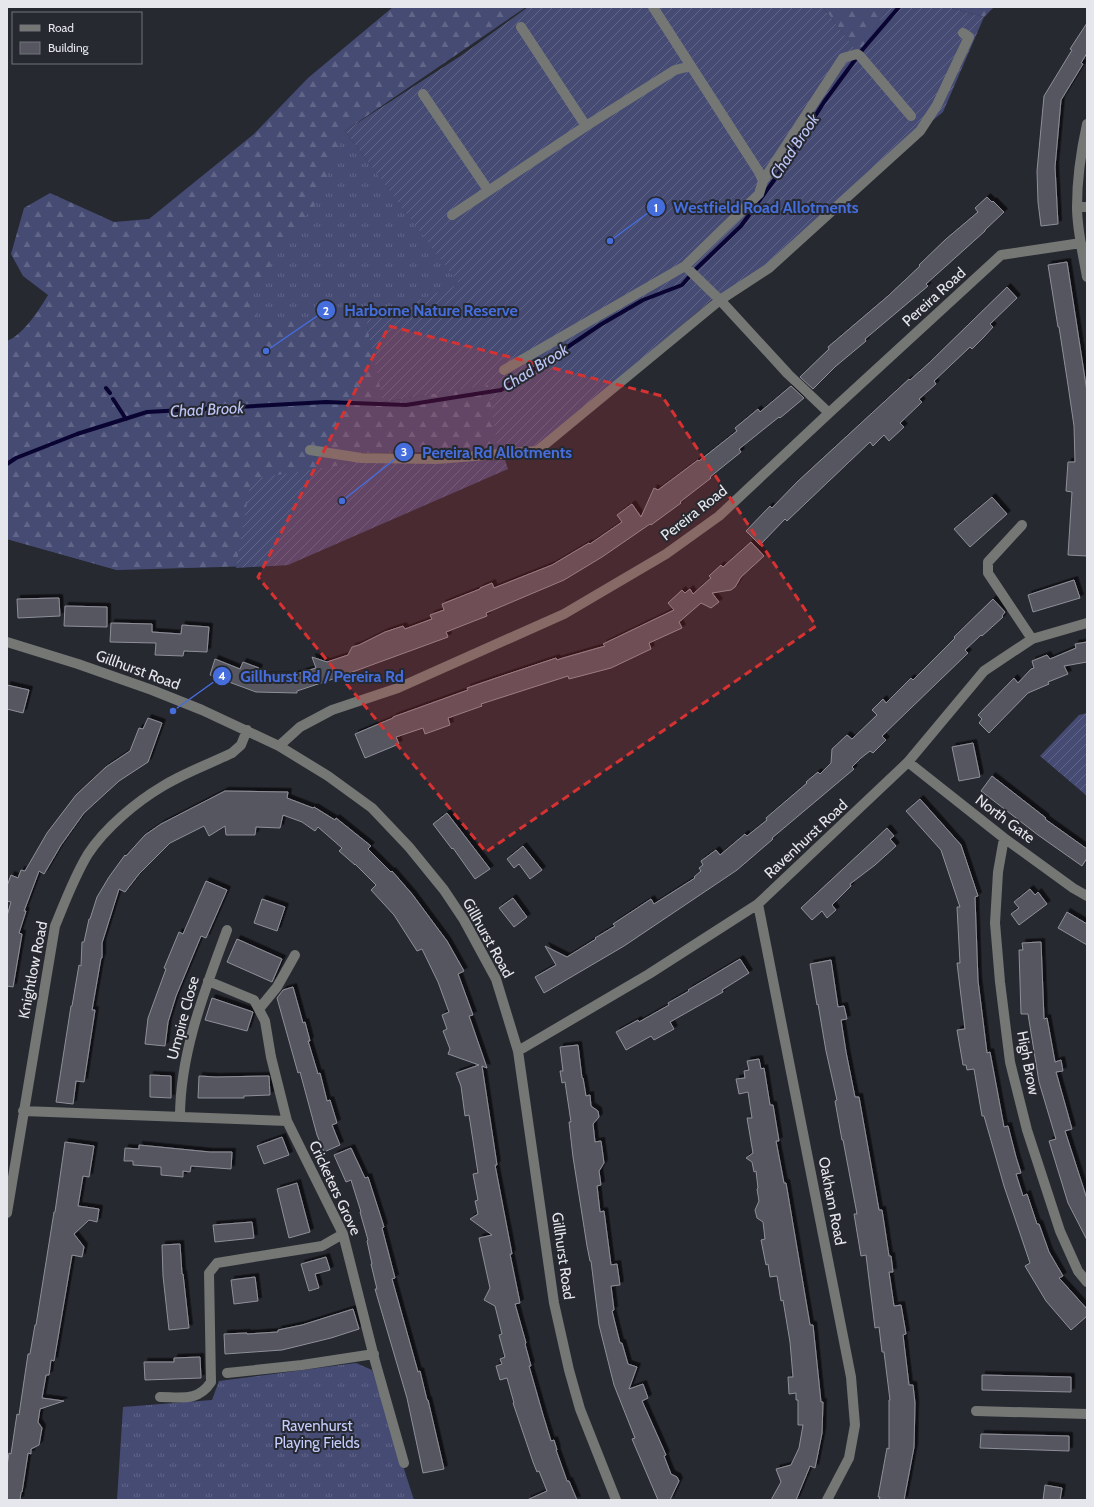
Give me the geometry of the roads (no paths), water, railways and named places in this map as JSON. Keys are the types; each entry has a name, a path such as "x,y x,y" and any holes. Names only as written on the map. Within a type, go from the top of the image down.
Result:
{"street":[{"path":"653,7 759,172 763,181"},
{"path":"521,27 586,126"},
{"path":"310,450 361,458 437,459 537,451 720,300 769,268 920,132 937,105 969,38 963,33"},
{"path":"504,370 691,271 759,194 763,181 843,58 859,55 911,116"},
{"path":"452,215 586,126 675,70 691,66"},
{"path":"423,94 488,190"},
{"path":"1087,124 1080,153 1082,207 1081,244 1087,277"},
{"name":"Pereira Road","path":"279,746 300,727 332,710 398,688 564,614 666,554 719,516 1001,255 1081,244"},
{"path":"691,271 720,300 788,374 829,413"},
{"path":"1022,525 988,562 988,573 1032,639"},
{"name":"Ravenhurst Road","path":"518,1050 649,974 758,904 908,762 984,672 1032,639 1087,623"},
{"name":"Gillhurst Road","path":"7,642 78,664 152,690 202,710 279,746 328,776 372,808 409,847 444,890 464,920 496,979 518,1050 554,1303 569,1370 585,1423 616,1500"},
{"name":"Knightlow Road","path":"7,1213 55,926 70,888 89,854 109,829 131,809 163,786 232,753 241,745 247,730"},
{"name":"North Gate","path":"908,762 1004,838 1073,888 1087,896"},
{"name":"High Brow","path":"1004,838 998,872 995,923 1000,982 1010,1062 1027,1130 1060,1231 1078,1271 1087,1282"},
{"name":"Oakham Road","path":"758,904 851,1377 855,1425 849,1458 827,1500"},
{"name":"Umpire Close","path":"180,1117 180,1101 187,1053 200,1002 227,930"},
{"path":"258,1009 277,987 295,955"},
{"name":"Cricketers Grove","path":"208,981 254,1000 265,1021 271,1057 287,1121 343,1234 404,1463"},
{"path":"23,1111 287,1121"},
{"path":"160,1397 194,1397 206,1389 211,1382 209,1273 217,1263 322,1246 343,1234"},
{"path":"228,1374 374,1354"},
{"path":"976,1411 1087,1414"}],"waterway":[{"name":"Chad Brook","path":"7,464 16,458 77,434 147,412 326,402 406,405 501,390 600,325 643,300 682,285 696,269 741,226 780,172 824,102 863,49 899,7"},
{"path":"106,388 110,393"},
{"path":"113,399 126,419"}],"place":[{"name":"Westfield Road Allotments","path":"610,241"},
{"name":"Harborne Nature Reserve","path":"266,351"},
{"name":"Pereira Rd Allotments","path":"342,501"},
{"name":"Gillhurst Rd / Pereira Rd","path":"173,711"}],"park label":[{"name":"Ravenhurst Playing Fields","path":"317,1434"}]}
